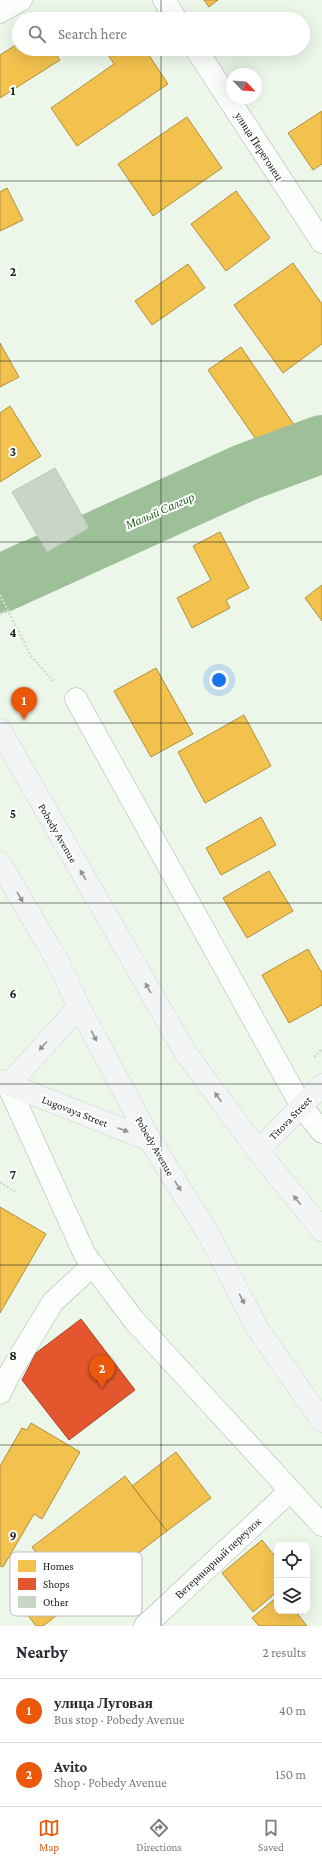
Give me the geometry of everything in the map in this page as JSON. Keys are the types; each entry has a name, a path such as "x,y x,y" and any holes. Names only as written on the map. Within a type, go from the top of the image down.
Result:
{"main road":[{"name":"Pobedy Avenue","path":"0,730 185,1052 258,1151 322,1230"},
{"name":"Pobedy Avenue","path":"0,863 58,962 79,1007 150,1140 209,1235 257,1328 322,1421"},
{"path":"4,1083 79,1007"},
{"name":"Lugovaya Street","path":"4,1083 150,1140"},
{"name":"Titova Street","path":"258,1151 322,1085"}],"street":[{"path":"0,12 21,0"},
{"path":"164,0 172,12"},
{"name":"улица Перегонец","path":"201,56 322,242"},
{"path":"76,699 302,1106 322,1132"},
{"path":"4,1083 85,1255 133,1319 322,1525"},
{"path":"0,1393 8,1376 53,1302 93,1265"},
{"name":"Ветеринарный переулок","path":"145,1626 290,1491"}],"path":[{"path":"0,595 31,656 57,686"},
{"path":"0,614 8,610"},
{"path":"0,1182 17,1193"}],"shaded area":[{"path":"23,541 41,574 0,595 0,552"}],"building: Homes":[{"path":"204,0 218,0 209,7"},
{"path":"12,47 12,56 57,56 60,60 0,98 0,55"},
{"path":"109,56 150,56 168,84 77,146 51,108 114,64"},
{"path":"322,111 322,164 313,170 288,133"},
{"path":"187,117 222,168 153,216 118,164"},
{"path":"7,188 23,220 0,231 0,192"},
{"path":"236,191 270,238 226,271 191,224"},
{"path":"293,263 322,304 322,344 283,373 234,305"},
{"path":"188,264 205,288 152,325 135,301"},
{"path":"0,343 19,377 0,387"},
{"path":"241,347 297,429 264,451 208,370"},
{"path":"10,406 41,456 0,482 0,413"},
{"path":"220,532 249,588 226,600 230,608 192,628 177,598 211,580 193,546"},
{"path":"322,585 322,621 305,598"},
{"path":"156,668 193,734 151,757 114,691"},
{"path":"244,715 271,766 205,803 178,752"},
{"path":"261,817 276,845 221,875 206,848"},
{"path":"269,871 293,911 247,938 223,898"},
{"path":"308,949 322,973 322,1005 289,1023 262,975"},
{"path":"0,1207 46,1234 0,1313"},
{"path":"31,1423 80,1452 42,1519 34,1514 12,1552 10,1552 10,1555 3,1567 0,1566 0,1466 22,1428 27,1430"},
{"path":"176,1452 211,1498 167,1531 132,1486"},
{"path":"125,1476 167,1531 139,1552 36,1552 32,1547"},
{"path":"262,1540 274,1555 274,1594 253,1612 222,1573"},
{"path":"274,1600 274,1614 297,1614 307,1626 259,1626 252,1618"},
{"path":"28,1616 56,1616 43,1626 36,1626"}],"building: Shops":[{"path":"81,1319 135,1390 69,1440 22,1380 36,1353"}],"building: Other":[{"path":"55,468 89,528 47,552 12,492"}],"waterway":[{"name":"Малый Салгир","path":"0,584 244,473 322,444"}],"place":[{"name":"улица Луговая","path":"24,720"},
{"name":"Avito","path":"102,1388"}]}
